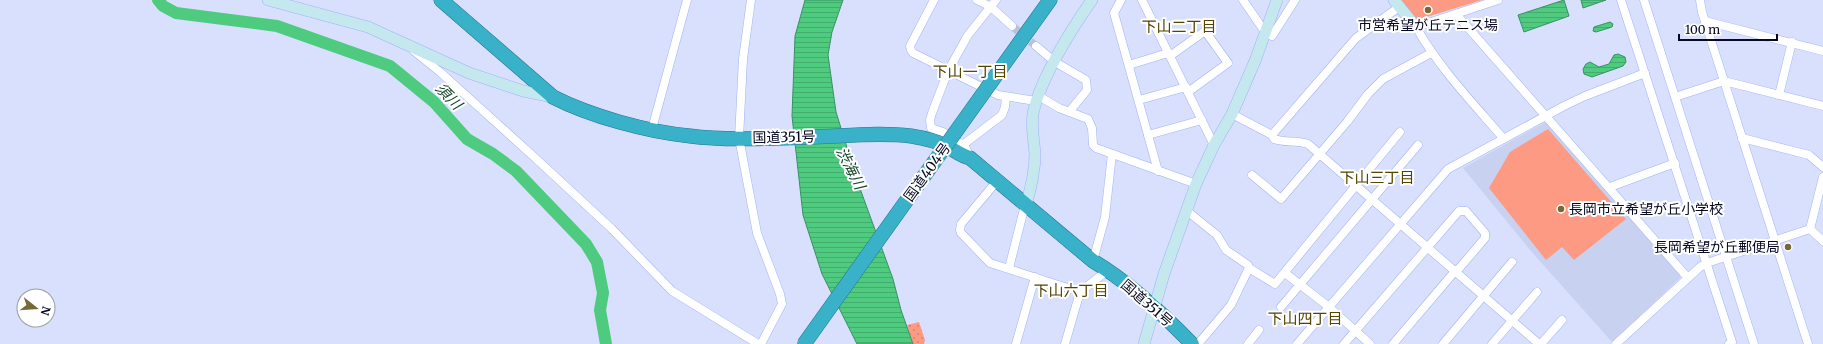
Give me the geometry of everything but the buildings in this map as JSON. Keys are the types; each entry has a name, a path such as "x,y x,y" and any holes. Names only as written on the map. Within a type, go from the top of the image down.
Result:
{"highway":[{"name":"国道351号","path":"441,0 553,97 574,107 598,115 691,137 743,138 887,134 929,139 970,158 1093,261 1108,270 1154,307 1192,344"},
{"name":"国道404号","path":"804,344 1050,0"}],"street":[{"path":"268,0 362,26 490,80 534,95 553,97"},
{"path":"652,129 687,0"},
{"path":"407,46 440,72 532,155 612,229 672,291 759,344 780,311 781,299 757,233 743,138 743,59 751,0"},
{"path":"934,0 910,46 913,53 992,92 1006,97 1037,98 1088,119 1092,128 1093,145 1112,154 1196,184"},
{"path":"977,0 993,3 1012,26"},
{"path":"1009,268 1034,174 1035,154 1033,116 1037,98 1055,62 1092,0"},
{"path":"1121,0 1114,13 1158,171"},
{"path":"1142,0 1214,145"},
{"path":"1243,0 1268,35 1274,35 1295,0"},
{"path":"1144,344 1164,274 1196,184 1214,145 1232,114 1277,0"},
{"path":"1416,27 1498,0"},
{"path":"1621,0 1732,342 1729,344"},
{"path":"1644,0 1754,344"},
{"path":"1700,0 1705,21 1808,344"},
{"path":"964,144 959,143 944,132 931,128 930,120 948,71 968,35 993,3"},
{"path":"1272,135 1356,38 1397,4 1416,27 1431,53 1469,100 1503,138"},
{"path":"1456,14 1610,187 1688,278"},
{"path":"1705,21 1823,51"},
{"path":"1129,65 1169,55 1205,31 1228,63 1187,90 1138,100"},
{"path":"1779,95 1792,42"},
{"path":"1036,46 1055,62 1086,80 1087,90 1069,112"},
{"path":"1252,175 1281,199 1320,155 1368,94 1383,79 1431,53"},
{"path":"1297,344 1448,169 1503,138 1585,96 1645,73"},
{"path":"1675,97 1724,81 1823,106"},
{"path":"964,144 1002,114 1006,97"},
{"path":"1232,114 1272,135 1274,140 1308,144 1540,344 1562,320"},
{"path":"1148,135 1202,120"},
{"path":"1187,211 1217,235 1226,250 1248,265 1249,268 1275,284 1400,132"},
{"path":"1742,138 1809,155 1823,166"},
{"path":"964,144 970,158"},
{"path":"1281,307 1418,145"},
{"path":"1093,261 1105,217 1112,154"},
{"path":"1610,187 1674,163"},
{"path":"1810,229 1823,177"},
{"path":"997,181 961,224 960,230 990,263 1080,292"},
{"path":"1344,344 1459,211 1466,211 1485,233 1485,238 1392,344"},
{"path":"1616,344 1688,278 1707,263 1810,229"},
{"path":"1810,229 1823,241"},
{"path":"1443,344 1512,262"},
{"path":"1198,344 1230,305 1249,268"},
{"path":"1065,344 1080,292 1108,270"},
{"path":"1285,273 1328,307 1370,344"},
{"path":"1016,344 1035,277"},
{"path":"1492,344 1537,292"},
{"path":"1248,344 1260,330"}],"shaded area":[{"name":"市営希望が丘テニス場","path":"1399,0 1482,0 1417,20"},
{"name":"長岡市立希望が丘小学校","path":"1549,120 1680,273 1680,278 1612,342 1530,250 1463,168"},
{"path":"1548,129 1626,219 1574,260 1562,247 1546,260 1489,188 1510,152"},
{"path":"919,322 925,340 924,344 913,344 907,325"}],"water":[{"name":"渋海川","path":"805,0 843,0 832,32 828,55 836,112 858,183 893,279 901,310 913,344 857,344 822,274 803,215 792,116 795,36"},
{"path":"1564,0 1569,16 1524,32 1518,15"},
{"path":"1581,0 1606,0 1583,8"},
{"path":"1610,22 1613,24 1612,27 1596,32 1593,31 1594,27"},
{"path":"1618,54 1625,57 1626,62 1623,66 1592,77 1584,74 1583,69 1586,64 1590,62 1599,67 1609,64 1614,55"}],"waterway":[{"name":"須川","path":"158,0 163,6 176,13 277,26 390,66 434,102 467,139 493,154 516,171 586,244 597,262 603,293 600,310 606,344"}],"tunnel":[{"path":"1012,26 1036,46"}],"place":[{"name":"市営希望が丘テニス場","path":"1428,10"},
{"name":"長岡市立希望が丘小学校","path":"1561,209"},
{"name":"長岡希望が丘郵便局","path":"1788,247"}],"district":[{"name":"下山二丁目","path":"1179,26"},
{"name":"下山一丁目","path":"970,71"},
{"name":"下山三丁目","path":"1377,177"},
{"name":"下山六丁目","path":"1071,290"},
{"name":"下山四丁目","path":"1305,318"}]}
